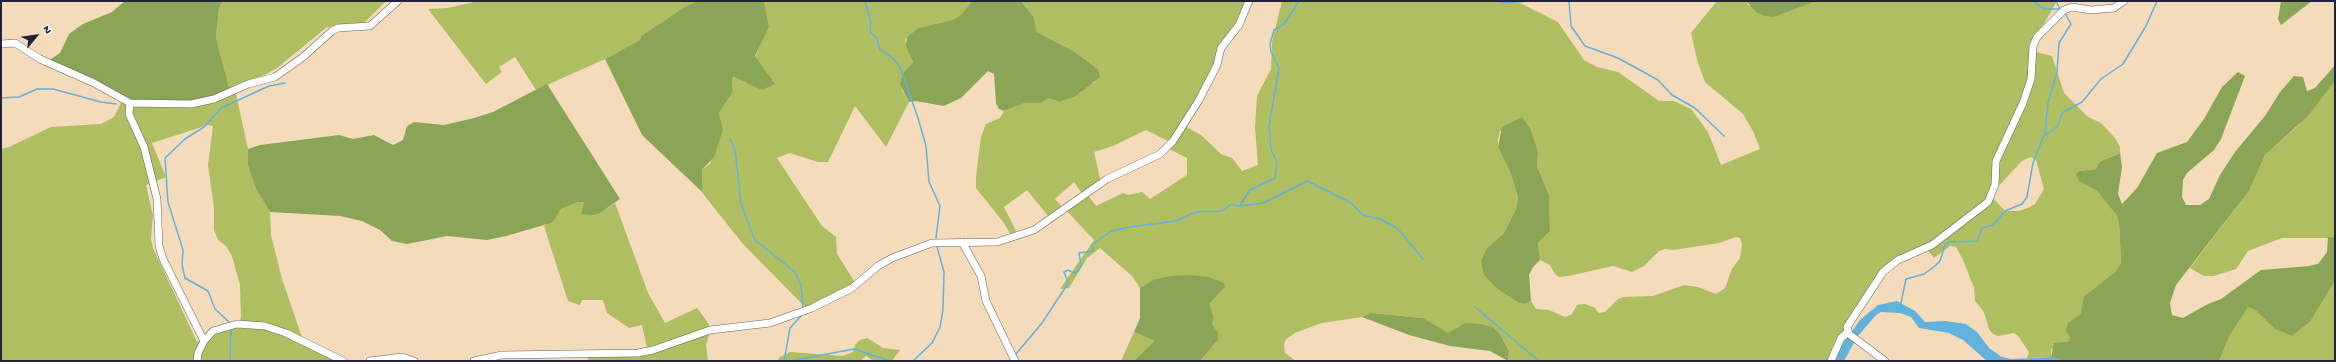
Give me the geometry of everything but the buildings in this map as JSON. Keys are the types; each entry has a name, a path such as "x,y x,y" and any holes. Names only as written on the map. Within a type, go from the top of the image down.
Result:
{"street":[{"path":"1,44 15,43 40,59 94,83 130,103 191,104 214,99 248,84 275,77 303,57 332,31 338,28 370,26 398,1"},
{"path":"474,361 502,355 638,352 653,350 710,330 770,324 812,308 852,288 878,266 892,258 932,243 997,242 1034,230 1107,179 1160,154 1173,141 1199,100 1217,65 1221,48 1239,25 1249,1"},
{"path":"1885,361 1848,333 1847,327 1852,317 1883,272 1898,260 1932,245 1988,202 1996,185 1996,161 2023,103 2031,79 2033,46 2037,37 2064,10 2072,7 2091,10 2114,8 2124,1"},
{"path":"130,103 129,114 144,147 157,199 159,246 163,259 204,341"},
{"path":"962,242 981,276 986,301 1015,361"},
{"path":"197,361 198,353 204,341 213,331 237,324 265,326 286,333 343,361"},
{"path":"1830,361 1841,338 1848,333"},
{"path":"370,361 402,357 414,361"}],"green space":[{"path":"125,1 223,1 219,8 216,38 230,91 194,102 144,104 62,73 45,63 60,53 69,34 83,24 112,12"},
{"path":"223,1 386,1 365,22 356,25 327,27 277,68 262,76 234,85 248,149 248,166 256,189 270,212 271,235 282,279 305,346 337,361 1,361 1,149 9,147 51,127 101,124 114,117 124,97 230,91 216,38 219,8","holes":["208,125 213,126 208,165 214,208 214,230 218,240 226,246 232,256 240,285 241,317 240,322 197,342 153,248 151,239 153,216 146,185 166,177 152,143"]},
{"path":"478,1 698,1 686,6 641,36 640,40 605,59 536,90 515,57 499,67 502,72 486,84 428,9 448,8"},
{"path":"698,1 764,1 769,27 755,56 775,84 762,90 734,77 732,80 733,92 719,113 723,130 714,157 702,170 703,190 700,190 642,135 605,59 640,40 641,36 686,6"},
{"path":"764,1 972,1 961,15 952,20 918,28 905,40 913,62 904,72 902,90 909,102 886,147 855,106 828,162 818,162 790,153 777,158 822,226 836,237 837,254 856,284 809,311 743,244 700,190 703,189 702,170 710,164 723,130 719,113 733,92 732,80 735,77 746,83 762,39 769,27"},
{"path":"972,1 1021,1 1033,16 1037,32 1075,52 1098,69 1100,77 1076,96 1059,102 1048,98 1040,103 1025,103 1004,111 999,109 996,103 994,74 988,71 961,98 944,106 916,101 909,102 900,84 904,72 913,62 906,46 907,37 918,28 952,20 961,15"},
{"path":"1021,1 1247,1 1233,32 1222,47 1183,125 1201,135 1221,154 1232,158 1242,171 1258,165 1255,127 1257,96 1271,69 1272,42 1282,1 1516,1 1558,22 1584,60 1597,67 1618,72 1659,101 1674,101 1691,109 1708,132 1721,165 1760,149 1753,131 1743,114 1705,82 1698,63 1691,33 1717,1 1746,1 1748,5 1774,17 1817,1 2057,1 2035,39 2036,52 2052,56 2064,93 2088,117 2101,123 2115,138 2120,147 2120,153 2110,157 2096,169 2080,171 2090,187 2097,191 2117,216 2119,223 2121,263 2115,272 2084,296 2080,315 2069,341 2059,342 2051,350 2051,357 2027,358 2029,352 2018,336 2014,333 1998,336 1993,334 1989,329 1984,312 1975,301 1974,288 1963,260 1956,247 1950,246 1934,258 1926,248 1884,272 1849,321 1849,335 1834,361 1508,361 1509,351 1501,336 1459,326 1448,334 1423,318 1371,313 1362,317 1322,323 1297,332 1286,339 1284,344 1285,353 1296,361 1200,361 1218,340 1212,324 1214,318 1208,304 1225,287 1153,280 1140,288 1133,277 1100,248 1087,258 1069,288 1060,289 1094,240 1065,209 1083,195 1074,182 1055,199 1063,208 1049,217 1027,190 1004,207 1018,235 1012,237 1004,223 976,188 981,137 986,124 1000,118 1004,111 1025,103 1039,103 1048,98 1059,102 1081,93 1082,89 1095,82 1098,69 1075,52 1037,32 1033,16","holes":["1146,130 1168,141 1169,149 1187,158 1187,175 1150,199 1142,192 1128,195 1123,193 1096,206 1087,194 1101,183 1094,152 1113,146","1531,130 1538,151 1537,166 1549,195 1550,231 1538,243 1540,260 1550,265 1555,274 1559,277 1613,266 1632,272 1644,266 1659,251 1665,249 1673,250 1719,243 1736,237 1740,238 1742,244 1740,258 1732,269 1725,288 1716,294 1698,287 1684,285 1653,296 1624,297 1618,299 1605,312 1599,313 1594,307 1584,304 1577,305 1572,314 1565,317 1549,310 1536,309 1531,301 1525,304 1519,303 1496,288 1484,275 1487,248 1504,233 1516,209 1518,197 1511,174 1498,147 1500,131","2031,157 2036,160 2044,189 2035,204 2028,208 2018,211 2005,211 1993,198 1993,192 2022,161"]},
{"path":"1746,1 1817,1 1774,17 1765,16 1756,12"},
{"path":"2281,1 2312,1 2281,25 2278,19"},
{"path":"2335,65 2335,81 2307,117 2265,155 2249,191 2176,285 2170,303 2172,315 2183,318 2206,305 2221,299 2261,270 2318,264 2327,252 2328,237 2335,238 2335,281 2310,322 2292,336 2275,329 2255,310 2248,307 2230,335 2219,361 2063,361 2051,357 2054,343 2069,341 2070,337 2066,331 2068,323 2080,315 2084,296 2115,272 2121,263 2119,223 2117,216 2097,191 2079,181 2076,174 2080,171 2096,169 2100,162 2120,153 2122,167 2118,194 2122,204 2137,188 2157,153 2187,142 2204,119 2222,87 2238,72 2245,76 2221,139 2214,150 2187,173 2183,180 2182,197 2186,205 2200,205 2209,199 2220,175 2235,152 2265,116 2280,92 2294,76 2303,77 2307,91 2315,88"},
{"path":"2335,81 2335,238 2282,238 2248,251 2236,269 2214,276 2204,276 2190,268 2249,191 2265,155 2299,125"},
{"path":"547,84 620,199 600,213 594,215 581,214 584,202 578,202 561,209 551,223 506,236 487,240 447,236 407,244 392,241 380,230 362,221 340,216 270,212 256,189 248,166 248,149 260,145 339,135 353,139 374,135 393,145 403,140 407,126 414,122 444,125 474,118 493,112"},
{"path":"1522,117 1531,130 1538,151 1537,166 1549,195 1550,231 1538,243 1540,260 1533,267 1529,275 1531,301 1525,304 1519,303 1496,288 1484,275 1481,261 1487,248 1504,233 1516,209 1518,197 1511,174 1498,147 1502,127"},
{"path":"578,202 584,202 582,214 600,213 615,203 648,293 665,323 697,308 706,320 711,329 706,345 708,361 589,361 585,352 643,352 647,348 642,325 629,328 607,313 603,300 582,300 580,305 568,301 544,226 556,218 561,209"},
{"path":"1190,275 1208,277 1224,283 1225,287 1209,304 1214,318 1212,324 1218,333 1218,340 1200,361 1134,361 1155,341 1134,332 1140,318 1140,288 1153,280 1170,276"},
{"path":"2335,281 2335,361 2219,361 2230,335 2248,306 2255,310 2275,329 2292,336 2310,322"},
{"path":"1371,313 1423,318 1448,333 1465,323 1481,324 1494,328 1501,336 1509,351 1508,361 1490,351 1450,346 1409,335 1362,317"},
{"path":"1134,332 1155,341 1155,343 1134,361 1121,361"},
{"path":"867,338 883,348 900,350 892,361 874,361 866,356 860,361 777,361 780,357 790,352 843,356 853,352 855,345 860,340"}],"water":[{"path":"1897,301 1915,311 1925,322 1945,321 1966,324 1977,332 1989,348 2002,357 2011,359 2053,357 2063,361 1987,361 1963,340 1949,333 1919,328 1911,317 1900,313 1881,312 1876,315 1857,337 1844,361 1834,361 1845,341 1860,320 1878,305"}],"waterway":[{"path":"865,1 871,22 870,31 877,39 880,50 891,56 900,67 918,118 926,146 929,182 940,206 936,238"},
{"path":"1240,205 1250,190 1275,178 1277,162 1271,150 1269,126 1279,68 1271,52 1270,44 1274,30 1284,24 1299,1"},
{"path":"1494,1 1506,3 1529,1"},
{"path":"1569,1 1571,26 1585,46 1618,58 1658,80 1672,95 1695,108 1724,136"},
{"path":"2032,1 2045,9 2060,9"},
{"path":"2056,1 2060,9"},
{"path":"1901,303 1906,279 1924,274 1935,266 1940,261 1945,245 1950,242 1977,241 1982,228 1993,225 2005,211 2022,204 2027,197 2033,163 2043,137 2058,126 2062,113 2082,102 2101,79 2123,64 2146,26 2157,1"},
{"path":"2045,134 2048,103 2057,72 2059,43 2071,24 2065,13"},
{"path":"230,323 215,309 208,291 185,278 182,265 183,250 168,202 165,158 185,139 204,127 221,108 269,86 285,83"},
{"path":"1,98 19,97 37,89 53,89 101,102 116,104"},
{"path":"730,139 735,149 741,204 755,240 795,272 801,285 803,308"},
{"path":"1016,354 1042,323 1067,285 1068,282 1064,272 1068,270 1074,273 1078,271 1081,266 1079,253 1093,251 1092,245 1111,231 1176,221 1196,212 1222,211 1231,204 1238,206 1263,203 1307,181 1351,203 1363,215 1380,219 1398,229 1423,259"},
{"path":"913,361 932,343 940,327 943,310 944,272 937,247"},
{"path":"1475,307 1539,361"},
{"path":"784,361 790,328 801,316"},
{"path":"230,361 231,329"},
{"path":"790,361 854,349 890,361"}]}
